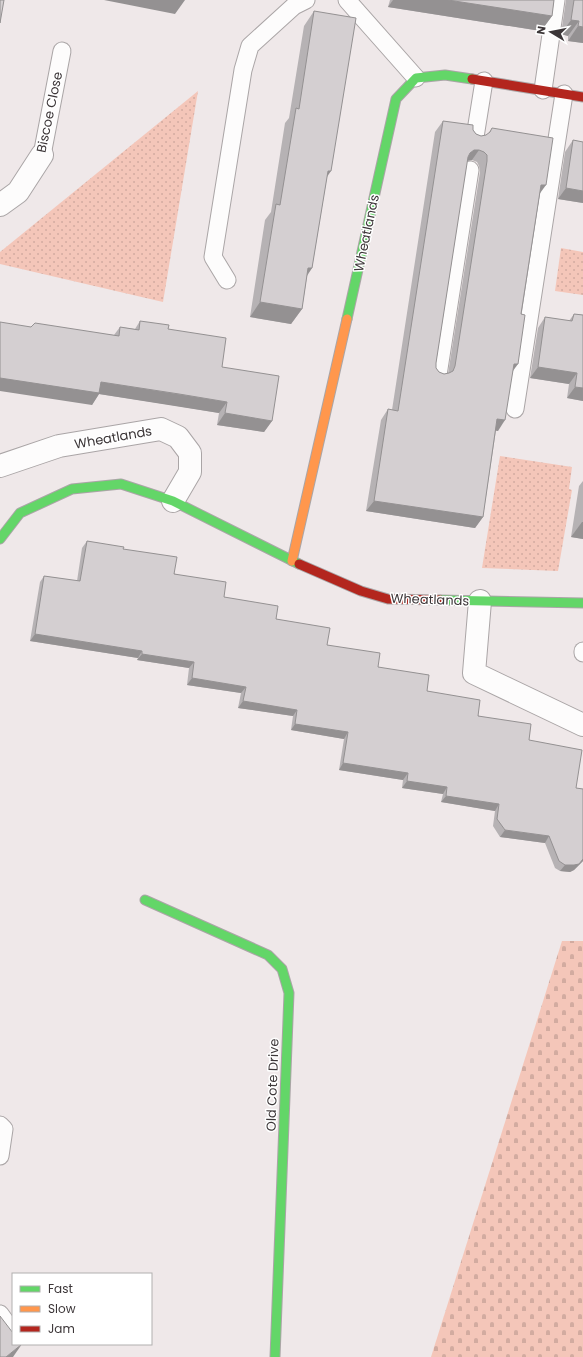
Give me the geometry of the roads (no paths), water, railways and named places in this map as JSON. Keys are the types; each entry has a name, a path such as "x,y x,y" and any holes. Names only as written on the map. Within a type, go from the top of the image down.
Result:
{"street":[{"path":"416,78 445,75 583,97"},
{"name":"Wheatlands","path":"292,561 396,100 416,78"},
{"name":"Biscoe Close","path":"0,205 18,192 42,155"},
{"name":"Wheatlands","path":"0,466 59,446 161,429 178,437 190,453 190,472 173,501"},
{"name":"Wheatlands","path":"0,539 20,513 72,489 121,484 173,501 292,561 362,591 388,598 583,604"},
{"name":"Wheatlands","path":"480,601 474,673 583,725"},
{"name":"Old Cote Drive","path":"145,900 268,955 282,969 288,992 275,1357"}],"lane":[{"path":"227,280 213,257 243,70 250,46 294,6 306,0"},
{"path":"347,0 416,78"},
{"path":"543,90 556,0"},
{"name":"Biscoe Close","path":"42,155 62,51"},
{"path":"475,138 484,81"},
{"path":"515,409 564,94"},
{"path":"438,375 470,170"},
{"path":"0,1125 4,1129 0,1156"},
{"path":"0,1314 12,1331"}]}
